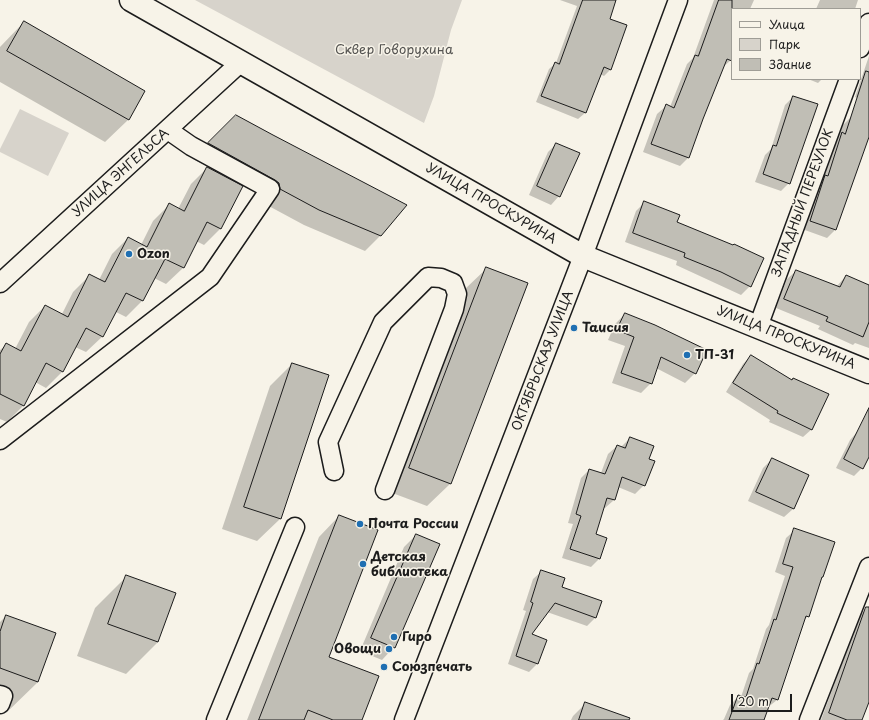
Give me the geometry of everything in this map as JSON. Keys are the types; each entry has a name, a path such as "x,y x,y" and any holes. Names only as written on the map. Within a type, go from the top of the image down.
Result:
{"street":[{"name":"УЛИЦА ПРОСКУРИНА","path":"131,0 583,256 869,372"},
{"name":"ОКТЯБРЬСКАЯ УЛИЦА","path":"404,720 583,256 678,0"},
{"path":"861,45 869,23"},
{"name":"УЛИЦА ЭНГЕЛЬСА","path":"0,283 241,62"},
{"name":"ЗАПАДНЫЙ ПЕРЕУЛОК","path":"758,327 849,80"},
{"path":"0,440 210,277 270,189 191,146 168,130"},
{"path":"334,471 328,442 383,322 428,277 441,278 453,283 457,294 454,309 385,490"},
{"path":"224,711 264,622 296,536"},
{"path":"808,720 869,567"},
{"path":"0,695 3,696 0,704"}],"green space":[{"name":"Сквер Говорухина","path":"195,0 462,0 451,30 434,96 424,123"},
{"path":"20,109 69,133 48,176 0,152 0,149"}],"building":[{"path":"583,0 616,0 610,19 627,25 611,70 604,67 586,113 541,96 555,62 559,64"},
{"path":"719,0 732,0 731,61 727,59 689,158 651,144 666,104 674,108 695,55 698,56"},
{"path":"24,21 145,91 129,120 7,51"},
{"path":"866,71 869,72 869,137 836,230 810,221 825,175 828,176 842,132 845,134"},
{"path":"793,96 818,104 790,184 763,174 773,145 776,146"},
{"path":"236,115 407,205 381,236 319,210 280,189 279,183 275,180 208,143"},
{"path":"556,143 580,153 560,197 537,186"},
{"path":"207,167 243,186 221,229 207,222 184,268 165,259 143,301 126,293 103,337 86,328 63,372 46,363 24,406 0,394 0,354 6,343 21,351 45,305 68,317 89,274 105,282 128,237 147,247 169,203 184,211"},
{"path":"644,201 680,215 677,222 733,245 734,244 764,258 751,287 721,272 684,257 685,253 633,233"},
{"path":"486,267 528,283 451,484 409,468"},
{"path":"796,270 840,287 846,275 869,285 869,322 863,337 826,321 828,317 784,299"},
{"path":"625,313 655,325 707,350 696,374 661,357 652,384 621,373 634,337 617,330"},
{"path":"751,355 792,380 793,378 829,394 812,430 777,413 778,411 733,383"},
{"path":"292,363 329,375 281,519 244,507"},
{"path":"869,408 869,457 863,469 844,459"},
{"path":"630,437 654,446 649,459 655,461 645,486 622,477 615,500 607,498 596,534 607,538 600,559 570,549 581,516 576,514 589,469 605,474 617,445 625,448"},
{"path":"772,458 809,475 794,509 756,492"},
{"path":"339,515 378,530 329,657 379,676 362,720 333,720 308,710 304,720 259,720"},
{"path":"794,528 835,542 809,617 806,616 778,700 772,698 764,720 729,720 738,695 746,697 774,619 776,620 793,567 783,564"},
{"path":"416,534 440,544 395,648 371,638"},
{"path":"541,570 565,578 562,587 602,601 596,618 555,603 532,634 547,640 538,664 516,656 533,603 531,602"},
{"path":"126,575 176,593 158,642 108,624"},
{"path":"866,607 869,607 869,702 862,720 847,720 829,713"},
{"path":"6,615 56,633 38,682 0,668 0,632"},
{"path":"585,702 630,718 629,720 579,720"}],"place":[{"name":"Ozon","path":"129,254"},
{"name":"Таисия","path":"574,328"},
{"name":"ТП-31","path":"687,355"},
{"name":"Почта России","path":"360,524"},
{"name":"Детская библиотека","path":"363,564"},
{"name":"Гиро","path":"394,637"},
{"name":"Овощи","path":"389,649"},
{"name":"Союзпечать","path":"384,667"}]}
